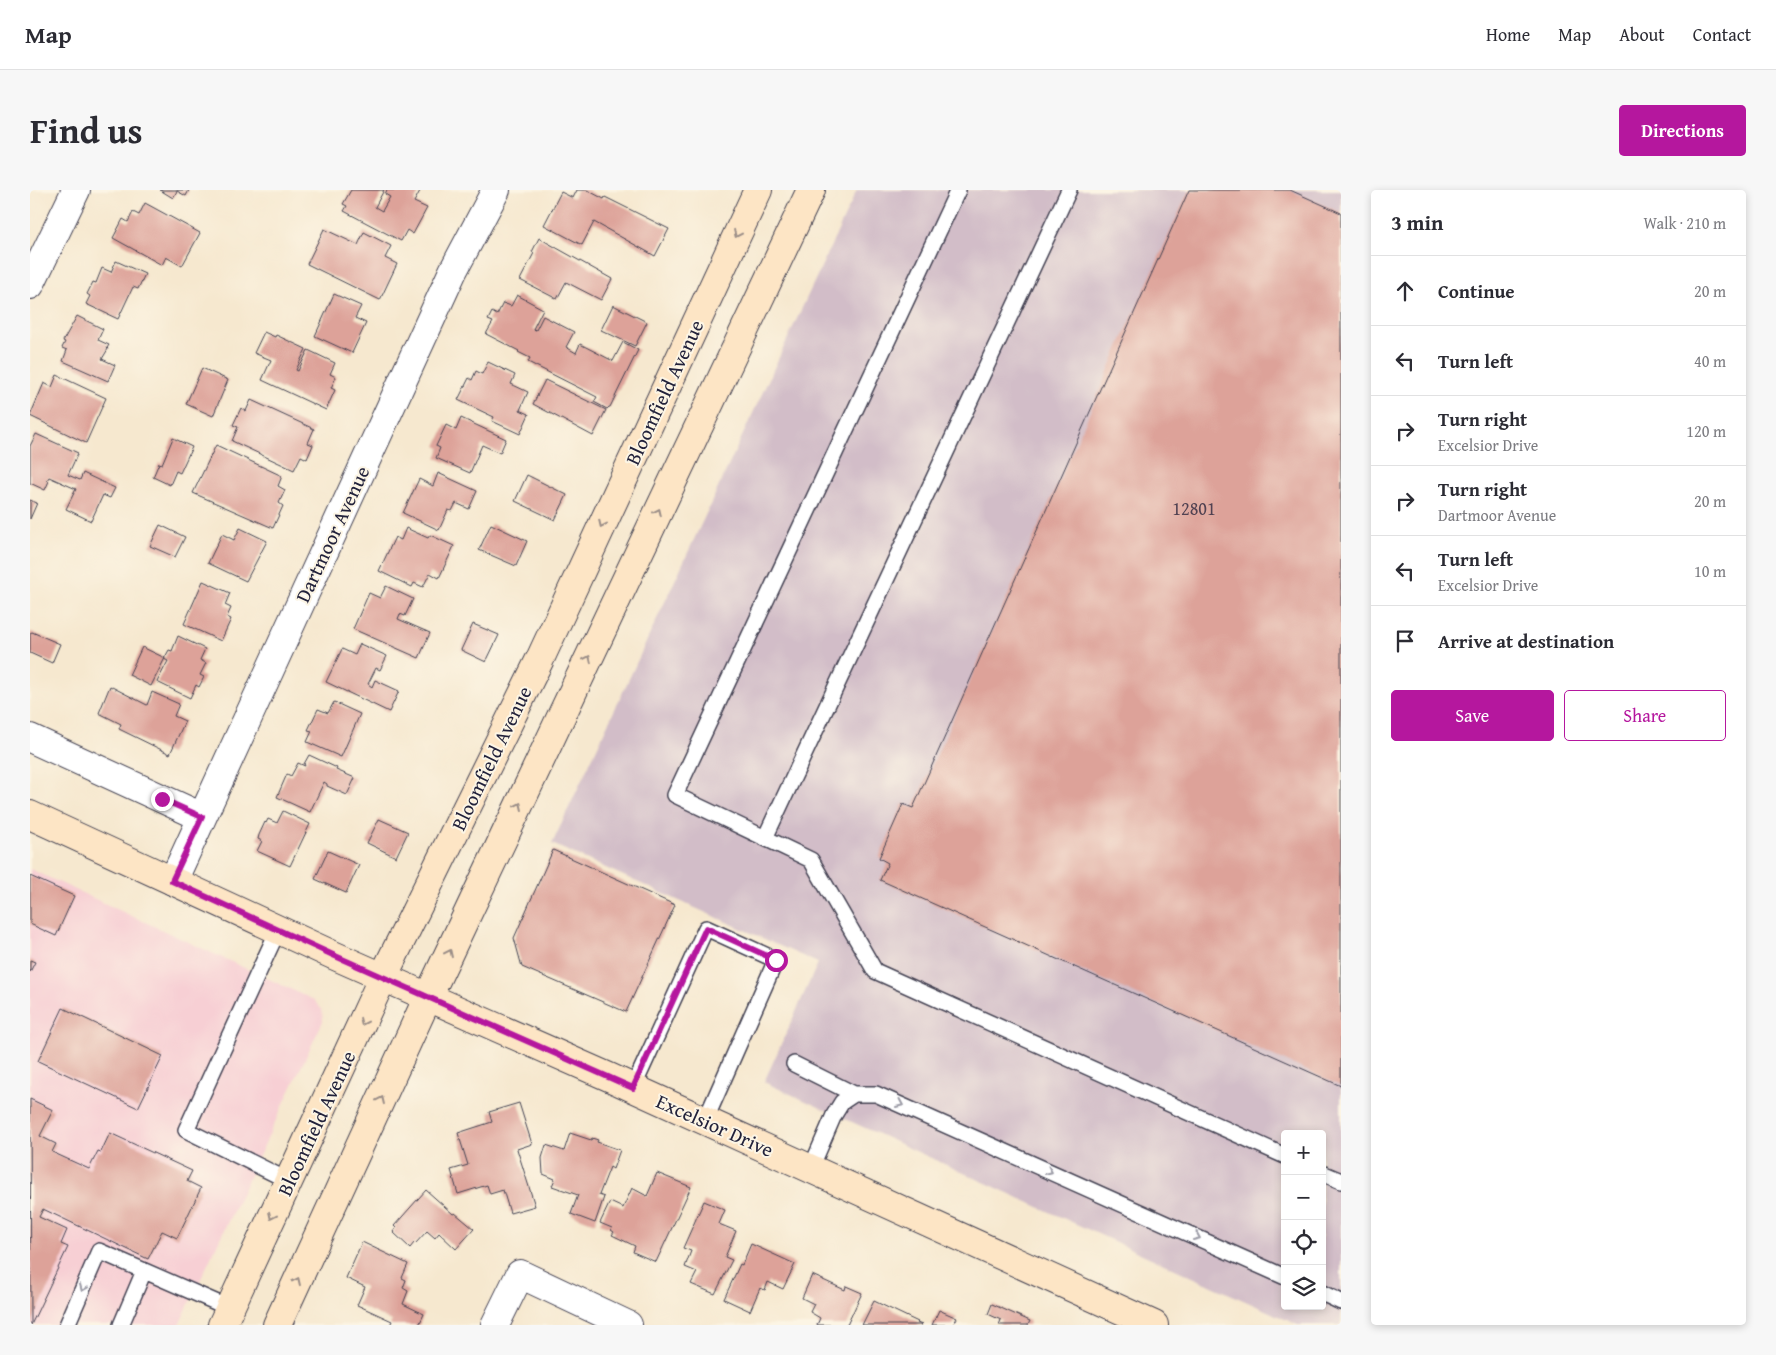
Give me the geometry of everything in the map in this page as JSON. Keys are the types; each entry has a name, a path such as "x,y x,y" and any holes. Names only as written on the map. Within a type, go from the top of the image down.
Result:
{"main road":[{"name":"Bloomfield Avenue","path":"226,1317 383,977 540,659 758,190"},
{"path":"277,1325 428,997 811,190"},
{"name":"Excelsior Drive","path":"30,815 278,930 811,1168 1154,1325"}],"street":[{"path":"30,285 76,190"},
{"name":"Dartmoor Avenue","path":"172,881 453,271 496,190"},
{"path":"30,738 202,817"},
{"path":"496,1325 520,1274 628,1325"}],"lane":[{"path":"958,190 674,794 811,860 875,970 1281,1154"},
{"path":"765,838 1068,190"},
{"path":"633,1088 706,928 776,960 705,1121"},
{"path":"278,930 186,1130 289,1181"},
{"path":"794,1064 854,1094 876,1094 1281,1274"},
{"path":"811,1168 834,1115 842,1102 854,1094"},
{"path":"1326,1175 1341,1181"},
{"path":"68,1325 99,1251 144,1271 226,1317"},
{"path":"121,1325 144,1271"},
{"path":"1326,1295 1341,1302"}],"shaded area":[{"path":"857,190 1341,190 1341,1325 1298,1325 764,1082 818,963 552,844"},
{"path":"30,869 314,1000 322,1010 323,1021 179,1325 30,1325"}],"building":[{"path":"160,190 189,190 186,196 177,191 173,198"},
{"path":"351,190 384,190 375,207 382,211 390,197 385,194 387,190 417,190 420,191 414,202 427,208 413,234 407,230 401,241 344,211 347,206 343,204"},
{"path":"577,190 587,190 604,199 605,197 669,229 655,256 594,222 582,245 544,225 561,192 573,198"},
{"path":"1189,190 1290,190 1341,213 1341,1086 880,880 888,863 879,858 903,804 913,808"},
{"path":"145,203 200,233 182,266 166,257 162,265 113,238 123,219 128,222 133,212 139,215"},
{"path":"324,229 358,245 364,232 391,246 385,258 397,264 380,300 307,264"},
{"path":"539,238 612,279 601,300 566,282 557,299 520,280 534,253 532,252"},
{"path":"116,261 145,274 138,289 133,287 118,319 86,304 90,296 87,294 93,282 96,283 102,268 111,272"},
{"path":"334,294 361,306 355,318 366,323 352,353 315,336"},
{"path":"517,295 543,309 533,329 536,330 543,316 574,332 566,347 576,353 580,344 613,361 623,342 638,350 610,407 607,409 594,402 597,397 528,362 530,358 486,334 493,322 488,320 492,312 497,315 503,303 511,306"},
{"path":"613,305 647,322 635,346 601,330"},
{"path":"77,316 103,329 98,340 109,345 102,359 115,365 108,381 63,361 67,350 62,348 65,342 63,341"},
{"path":"264,332 275,337 276,335 306,349 296,370 298,371 308,350 335,363 330,374 336,377 331,388 335,390 326,410 262,380 271,360 254,353"},
{"path":"488,362 515,375 511,384 528,392 520,410 529,414 520,434 492,421 494,417 458,400 469,378 472,380 476,371 482,374"},
{"path":"202,368 228,380 213,416 186,404"},
{"path":"57,375 106,398 86,443 30,416 44,383 52,387"},
{"path":"545,380 606,410 593,436 533,404"},
{"path":"251,400 314,429 308,443 313,445 307,459 301,456 294,470 232,441 238,427 233,425 241,408 246,411"},
{"path":"461,418 506,439 500,453 482,445 470,473 436,458 440,448 436,446 446,425 456,430"},
{"path":"36,434 78,453 68,475 80,480 83,473 115,488 110,498 103,495 91,521 66,509 76,489 49,477 45,490 30,483 30,446"},
{"path":"173,438 192,447 180,473 176,471 170,485 153,477 159,463 162,464"},
{"path":"216,445 282,476 278,486 285,490 279,503 283,506 273,528 193,493"},
{"path":"438,473 477,491 469,509 456,503 452,511 448,510 439,530 403,513 419,479 433,486"},
{"path":"527,475 567,495 555,520 515,501"},
{"path":"30,500 37,503 30,519"},
{"path":"491,524 527,541 516,566 479,550"},
{"path":"160,525 185,537 175,557 150,546"},
{"path":"240,528 267,541 246,581 208,563 222,534 234,540"},
{"path":"406,528 428,538 430,535 454,546 439,578 430,573 423,587 414,583 412,587 379,571 395,537 401,540"},
{"path":"203,581 230,593 225,605 231,608 227,617 231,619 221,641 184,624"},
{"path":"386,586 413,599 405,616 400,614 398,619 430,633 419,658 353,629 369,593 380,598"},
{"path":"473,624 499,635 486,662 461,650"},
{"path":"32,632 60,644 52,663 30,653 30,633"},
{"path":"178,636 205,649 200,660 206,663 200,675 204,677 199,687 196,685 190,698 157,682 168,661 164,659 169,650 172,651"},
{"path":"360,644 387,656 380,670 376,668 368,684 372,687 375,680 399,691 389,712 326,682 342,649 355,655"},
{"path":"142,647 165,658 151,686 129,675"},
{"path":"110,686 147,705 152,692 179,704 174,716 185,721 170,754 119,729 121,724 99,713"},
{"path":"334,702 360,714 341,757 307,742 312,731 308,730 318,709 328,713"},
{"path":"309,755 355,778 347,795 327,786 324,782 310,812 277,797 287,774 291,776 298,763 305,766 304,764"},
{"path":"283,811 310,824 290,866 257,851 262,841 258,839 259,835 265,822 268,819 277,823"},
{"path":"379,819 408,832 396,857 367,843"},
{"path":"553,850 675,905 626,1012 522,967 514,938"},
{"path":"328,851 359,865 346,893 315,879"},
{"path":"30,876 74,896 56,936 30,924"},
{"path":"30,960 35,962 30,972"},
{"path":"63,1008 163,1056 138,1108 38,1061"},
{"path":"30,1099 53,1110 40,1136 56,1144 52,1152 89,1169 98,1151 101,1152 110,1133 192,1171 187,1181 201,1188 177,1238 162,1231 148,1259 43,1209 39,1217 67,1230 61,1244 68,1247 31,1325"},
{"path":"519,1103 532,1144 517,1149 535,1206 510,1213 503,1190 490,1194 487,1185 458,1194 451,1170 468,1165 458,1133 492,1122 489,1112"},
{"path":"570,1133 591,1140 592,1138 598,1140 597,1142 620,1150 613,1169 610,1167 599,1195 604,1197 595,1223 571,1214 578,1195 552,1186 555,1179 543,1174 542,1158 546,1145 564,1151"},
{"path":"657,1173 691,1187 656,1262 633,1252 635,1246 612,1235 614,1232 611,1230 612,1228 600,1223 610,1202 623,1208 632,1188 647,1196"},
{"path":"426,1190 453,1214 455,1213 474,1229 456,1249 439,1233 435,1238 427,1231 410,1248 393,1232 396,1228 394,1226"},
{"path":"704,1201 725,1210 719,1224 736,1231 725,1257 732,1260 715,1294 691,1284 697,1272 685,1267 691,1251 683,1248"},
{"path":"362,1242 408,1264 402,1278 406,1280 403,1288 408,1291 403,1304 424,1314 419,1325 390,1325 392,1321 357,1305 365,1287 346,1278"},
{"path":"751,1244 795,1264 783,1289 768,1282 765,1290 760,1288 750,1311 724,1299"},
{"path":"812,1275 845,1290 846,1286 862,1293 847,1325 817,1325 820,1318 810,1312 814,1304 802,1298"},
{"path":"874,1301 918,1322 922,1325 862,1325"},
{"path":"992,1304 1030,1321 1028,1325 999,1325 1001,1320 988,1314"},
{"path":"939,1310 957,1318 953,1325 932,1325"}],"route":[{"path":"162,799 202,817 172,881 333,955 633,1088 706,928 776,960"}]}
